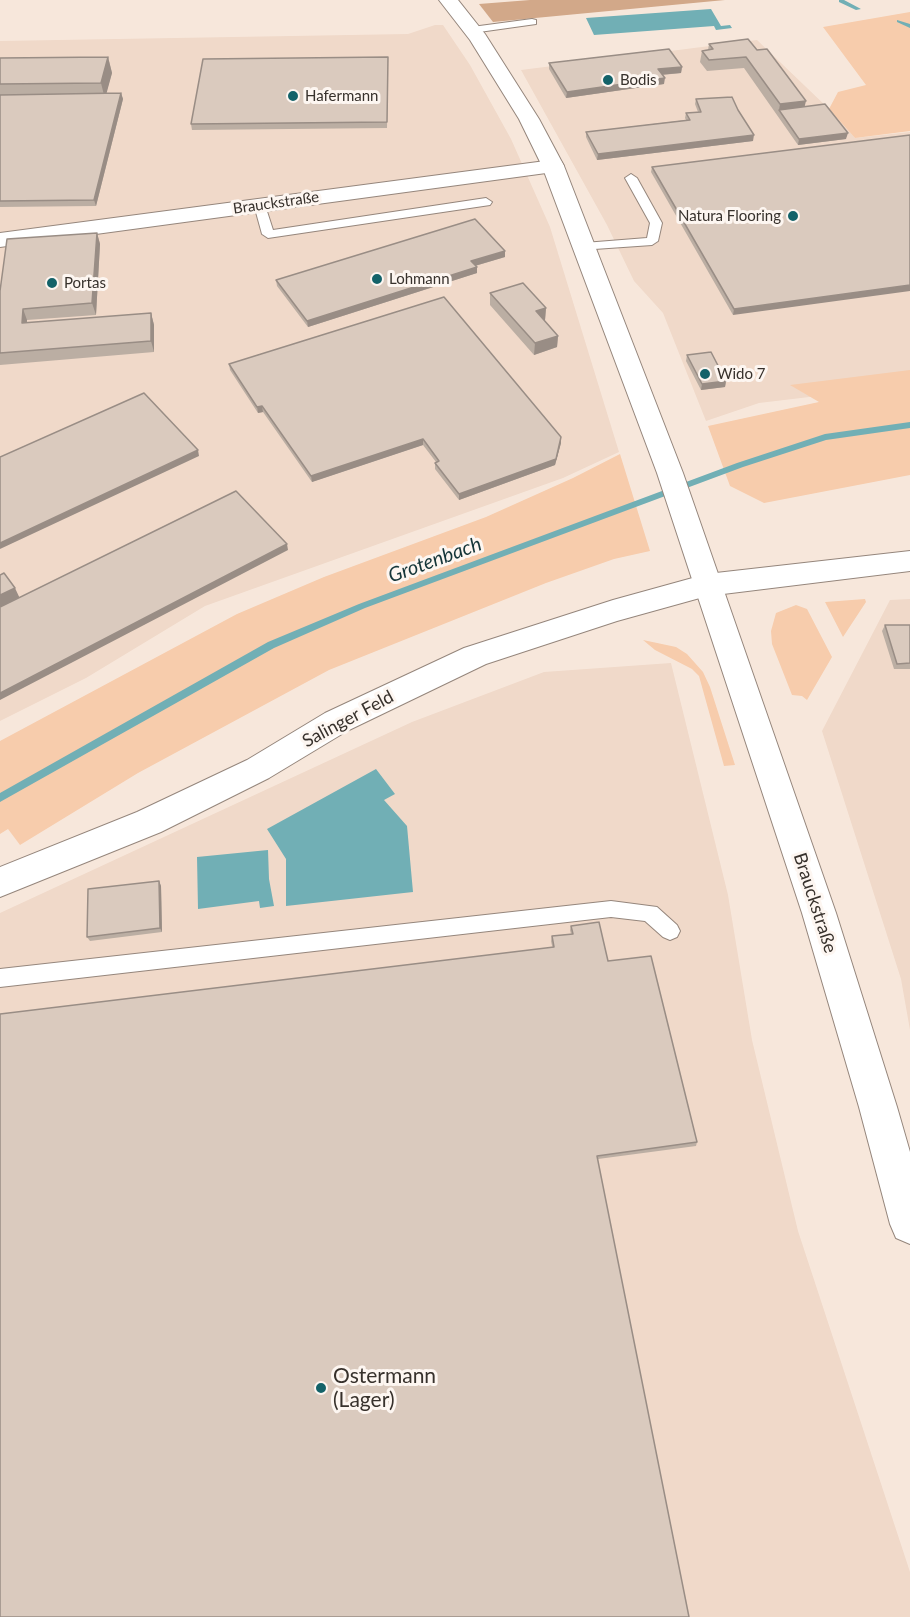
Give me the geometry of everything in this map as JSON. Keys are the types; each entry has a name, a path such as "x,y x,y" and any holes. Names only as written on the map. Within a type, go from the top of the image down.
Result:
{"street":[{"name":"Brauckstraße","path":"448,0 500,69 553,166 670,473 819,913 875,1096 910,1224"},
{"name":"Brauckstraße","path":"0,240 553,166"},
{"path":"707,585 910,561"},
{"name":"Salinger Feld","path":"0,882 148,822 258,769 336,722 475,656 605,614 707,585"}],"lane":[{"path":"472,30 532,22"},
{"path":"584,247 651,241 656,223 631,178"},
{"path":"260,205 268,234 486,202"},
{"path":"0,978 611,909 650,913 670,931"}],"shaded area":[{"path":"530,0 725,0 493,22 479,4"},
{"path":"910,12 910,131 855,138 829,109 838,92 866,85 823,27"},
{"path":"435,25 443,25 470,65 511,139 550,227 619,452 563,478 205,606 86,678 0,721 0,41 408,34"},
{"path":"757,40 829,109 855,138 910,132 910,385 759,403 706,421 663,313 634,281 607,225 521,70"},
{"path":"910,370 910,475 764,503 730,486 708,426 819,402 790,385"},
{"path":"620,454 650,551 614,559 546,583 329,670 138,773 20,845 8,829 0,834 0,741 237,614 324,577 486,517"},
{"path":"865,599 866,602 843,637 825,602"},
{"path":"910,599 910,1030 901,979 822,731 890,600"},
{"path":"796,605 807,609 832,657 807,700 802,696 792,695 772,644 771,631 776,613"},
{"path":"643,640 676,647 687,654 703,672 735,765 724,766 699,676 692,669 655,650"},
{"path":"671,663 728,895 752,1040 798,1231 910,1572 910,1617 0,1617 0,913 412,722 544,672"}],"water":[{"path":"711,9 721,26 730,25 732,28 716,30 714,26 594,35 586,18"},
{"path":"376,769 395,794 384,800 407,826 413,892 286,906 286,859 267,829"},
{"path":"268,850 269,879 274,906 260,908 259,901 198,909 197,857"}],"building":[{"path":"748,39 757,50 767,49 806,101 780,104 746,57 709,60 702,51 713,49 709,44"},
{"name":"Bodis","path":"669,49 682,67 658,69 665,78 567,92 549,63"},
{"path":"108,57 101,83 0,84 0,58"},
{"name":"Hafermann","path":"388,57 387,122 191,124 203,59"},
{"path":"121,93 94,200 0,201 0,95"},
{"path":"732,97 754,135 598,154 586,132 690,120 686,113 701,112 696,99"},
{"path":"825,104 848,133 799,139 779,110"},
{"name":"Natura Flooring","path":"910,135 910,285 734,309 652,167"},
{"name":"Lohmann","path":"475,219 505,251 471,261 477,267 307,321 276,280"},
{"name":"Portas","path":"97,233 92,303 23,309 22,323 151,313 151,341 0,353 0,291 7,239"},
{"path":"523,283 546,308 536,311 558,336 535,343 490,293"},
{"path":"444,297 561,437 556,459 459,494 435,463 439,461 423,439 311,476 262,406 257,407 229,364"},
{"name":"Wido 7","path":"711,352 726,381 702,384 687,355"},
{"path":"144,393 198,450 0,543 0,457"},
{"path":"236,491 287,544 0,693 0,607"},
{"path":"4,573 15,588 0,595 0,575"},
{"path":"885,625 910,625 910,663 897,664"},
{"path":"159,881 160,928 87,937 88,889"},
{"name":"Ostermann (Lager)","path":"599,922 608,961 651,956 697,1142 597,1156 689,1617 0,1617 0,1014 554,947 552,936 573,934 571,926"}],"waterway":[{"path":"841,1 858,9"},
{"path":"899,21 910,26"},
{"name":"Grotenbach","path":"0,798 271,645 362,606 740,465 825,437 910,425"}],"place":[{"name":"Bodis","path":"608,80"},
{"name":"Hafermann","path":"293,96"},
{"name":"Natura Flooring","path":"793,216"},
{"name":"Lohmann","path":"377,279"},
{"name":"Portas","path":"52,283"},
{"name":"Wido 7","path":"705,374"},
{"name":"Ostermann (Lager)","path":"321,1388"}]}
